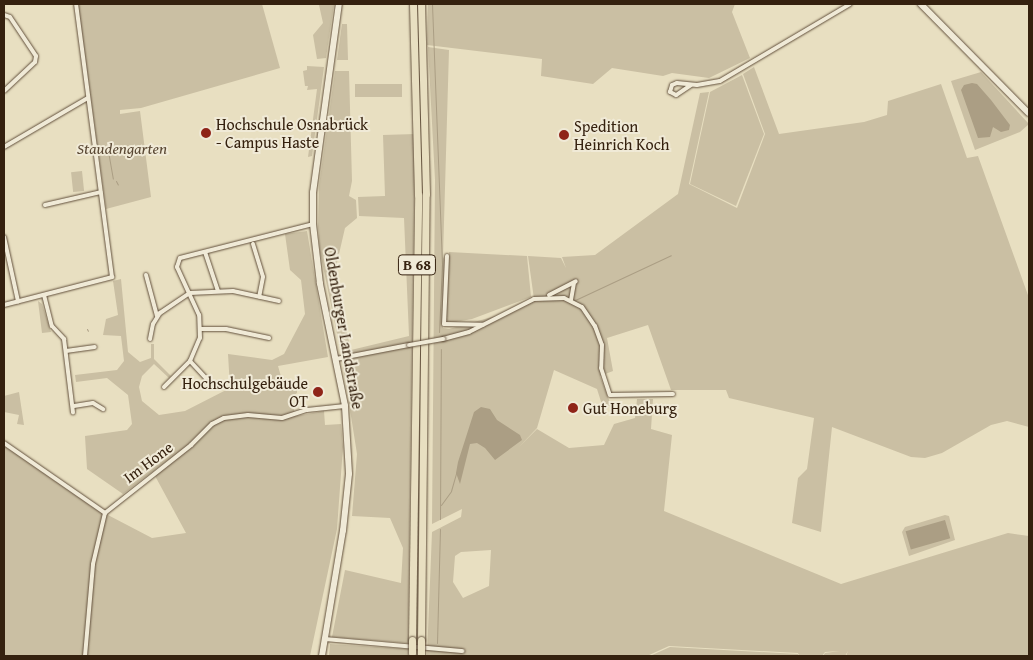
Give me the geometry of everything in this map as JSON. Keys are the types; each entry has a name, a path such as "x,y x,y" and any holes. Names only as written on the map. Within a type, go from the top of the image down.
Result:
{"highway":[{"name":"B 68","path":"412,655 418,186 413,4"},
{"name":"B 68","path":"420,655 426,194 421,4"}],"street":[{"path":"4,305 112,275 76,4"},
{"name":"Oldenburger Landstraße","path":"322,656 347,505 350,454 345,406 320,284 313,224 315,176 339,4"},
{"path":"691,85 676,95 670,92 672,85 691,85 720,81 850,4"},
{"path":"921,4 1029,113"},
{"path":"4,15 10,17 36,56 35,62 4,91"},
{"path":"4,147 88,98"},
{"path":"45,205 102,192"},
{"path":"164,387 190,361 197,348 200,329 190,293 176,262 180,258 313,224"},
{"path":"4,238 18,301"},
{"path":"253,244 263,277 259,297"},
{"path":"205,252 218,291"},
{"path":"447,256 444,324 483,325"},
{"path":"146,275 157,316 150,339"},
{"path":"336,359 443,339 483,325 519,305 547,296 576,281 571,291 572,301"},
{"path":"157,316 190,293 218,291 279,301"},
{"path":"44,295 52,326 64,339 74,406 73,412"},
{"path":"547,296 572,301 589,315 599,337 601,368 610,395 673,394"},
{"path":"200,329 226,329 269,338"},
{"path":"66,351 95,347"},
{"path":"190,361 206,378"},
{"path":"74,406 93,403 103,409"},
{"name":"Im Hone","path":"105,513 192,445 212,424 224,418 248,415 282,418 307,410 345,406"},
{"path":"4,443 105,513 93,564 86,656"},
{"path":"324,640 462,651"}],"green space":[{"name":"Staudengarten","path":"78,4 262,4 280,68 141,108 120,110 120,114 140,111 151,197 106,209"},
{"path":"334,4 326,58 317,59 313,35 323,23 319,5"},
{"path":"428,4 735,4 732,12 750,58 709,78 672,73 663,76 612,68 593,84 541,76 542,59 427,45"},
{"path":"342,24 347,24 348,60 337,60"},
{"path":"428,47 449,50 443,257 446,262 442,318 443,328 449,329 510,312 534,299 528,256 561,258 566,268 562,257 595,255 678,194 700,93 709,92 689,184 737,208 765,134 743,74 754,67 779,134 864,122 887,115 888,101 941,84 967,158 978,156 1029,298 1029,427 1007,421 991,425 942,453 925,458 911,457 832,427 821,532 792,523 798,478 807,469 814,418 729,398 726,390 671,390 648,325 607,338 613,371 600,376 611,405 603,408 597,389 554,370 537,428 519,447 537,429 569,448 604,445 614,424 635,418 637,399 653,399 651,429 672,435 664,511 841,584 1008,533 1029,536 1029,656 846,656 848,651 845,656 823,656 825,653 840,651 825,652 822,656 799,656 798,653 669,646 647,656 427,656 432,532 461,517 462,509 432,524 435,180","holes":["491,550 489,586 463,598 453,582 455,556 461,552"]},
{"path":"307,66 324,67 312,156 308,157 317,89 307,90 308,86 305,86 303,71 307,70"},
{"path":"335,71 349,71 352,181 349,196 356,200 357,218 345,228 336,267 336,288 351,350 409,336 404,218 359,216 358,197 385,196 383,135 415,134 408,643 332,637 345,570 401,583 403,548 390,518 352,516 357,454 341,353 320,252 318,226 319,186"},
{"path":"981,72 1029,124 1020,132 975,150 951,81"},
{"path":"742,75 764,134 736,206 690,184 710,92"},
{"path":"355,84 402,84 402,97 355,97"},
{"path":"82,171 84,191 73,192 71,172"},
{"path":"307,231 328,357 278,366 282,380 295,381 297,393 290,398 296,416 324,411 325,425 341,424 343,447 337,529 310,656 4,656 4,443 106,514 152,538 186,533 154,474 169,464 168,460 123,494 87,469 85,436 127,430 132,424 128,395 107,378 76,382 75,375 117,370 124,361 121,336 103,335 106,319 118,315 113,281 121,279 128,352 140,362 151,358 151,344 154,344 154,359 171,376 169,378 154,364 142,376 139,387 142,401 159,415 185,411 230,388 228,354 272,360 284,354 305,314 301,280 290,270 285,234"},
{"path":"449,252 527,256 531,297 472,319 449,323 446,320"},
{"path":"38,301 42,304 51,332 42,333"},
{"path":"19,392 24,425 17,424 19,415 4,412 4,396"},
{"path":"945,515 949,516 955,540 909,556 902,532 905,527"},
{"path":"330,644 408,649 408,656 329,656"},
{"path":"670,647 798,654 798,656 650,656"}],"shaded area":[{"path":"977,84 991,100 1010,125 1009,130 1001,132 993,127 990,137 978,138 961,90 964,85"},
{"path":"481,407 490,409 497,420 520,435 522,440 495,460 485,448 477,443 470,444 460,484 456,473 458,462 474,412"},
{"path":"945,520 950,538 911,550 906,531"}],"waterway":[{"path":"432,4 442,264 439,332"},
{"path":"108,151 113,179"},
{"path":"116,181 118,185"},
{"path":"573,301 671,255"},
{"path":"440,519 441,349"},
{"path":"441,505 451,491 456,473"},
{"path":"437,643 440,529"}],"place":[{"name":"Hochschule Osnabrück - Campus Haste","path":"206,133"},
{"name":"Spedition Heinrich Koch","path":"564,135"},
{"name":"Hochschulgebäude OT","path":"318,392"},
{"name":"Gut Honeburg","path":"573,408"}]}
